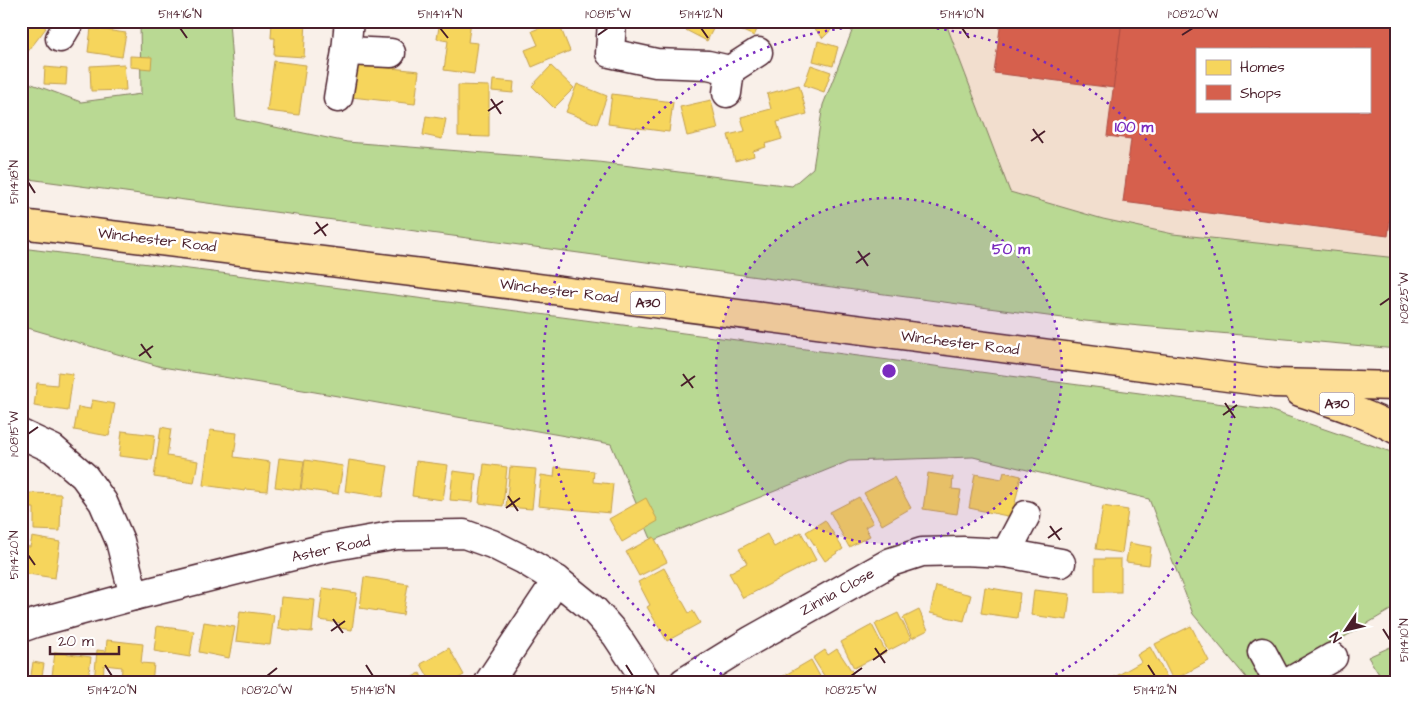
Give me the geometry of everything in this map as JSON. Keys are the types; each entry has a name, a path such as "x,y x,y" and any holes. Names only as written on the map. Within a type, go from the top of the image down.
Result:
{"main road":[{"name":"Winchester Road","path":"21,224 421,273 1274,384 1397,386"},
{"name":"Winchester Road","path":"1274,384 1355,410 1397,430"}],"street":[{"path":"338,98 349,21"},
{"path":"612,21 610,53 656,63 708,65 729,82 758,52"},
{"path":"346,51 390,53"},
{"path":"21,434 54,449 84,476 103,502 120,541 134,596"},
{"path":"1006,553 1026,516"},
{"name":"Aster Road","path":"21,628 134,596 329,547 397,535 464,534 492,544 524,560 557,580 594,610 616,635 642,674"},
{"name":"Zinnia Close","path":"684,682 752,640 891,562 922,552 1006,553 1061,563"},
{"path":"489,682 557,580"},
{"path":"1262,652 1278,682"},
{"path":"1289,682 1332,657"}],"shaded area":[{"path":"945,21 1397,21 1397,258 1173,234 1103,219 1009,192"}],"green space":[{"path":"140,21 229,21 236,119 347,142 598,162 792,186 813,168 823,105 856,21 945,21 1010,192 1103,219 1173,234 1397,258 1397,349 1085,321 21,178 21,80 81,102 141,94"},
{"path":"21,248 364,291 1269,410 1397,454 1397,606 1268,682 1250,682 1193,614 1149,499 973,457 849,461 652,541 611,444 162,367 21,326"},
{"path":"1397,644 1397,682 1384,682 1368,657"}],"building: Homes":[{"path":"21,21 37,21 46,28 26,54 21,50"},
{"path":"272,21 306,21 304,57 274,55 275,38 271,38"},
{"path":"440,21 471,21 468,42 478,43 474,74 444,70 448,41 437,39"},
{"path":"558,21 570,51 532,67 525,50 538,45 532,31"},
{"path":"680,21 717,21 707,41 678,26"},
{"path":"720,21 761,21 754,36"},
{"path":"808,21 840,21 823,38"},
{"path":"91,28 126,33 122,57 88,52"},
{"path":"818,41 838,47 833,66 813,61"},
{"path":"130,56 152,57 151,69 130,67"},
{"path":"274,61 306,65 299,115 267,111"},
{"path":"124,64 126,90 91,91 90,66"},
{"path":"354,64 419,71 415,104 351,97"},
{"path":"811,65 831,72 824,92 804,85"},
{"path":"551,66 574,88 554,108 532,86"},
{"path":"45,67 67,69 66,85 44,84"},
{"path":"493,80 514,82 513,93 492,91"},
{"path":"577,84 607,96 597,124 566,112"},
{"path":"458,85 489,86 489,137 458,136"},
{"path":"799,85 807,114 777,122 782,139 765,144 766,147 753,151 754,156 735,161 728,135 745,131 741,117 771,109 767,94"},
{"path":"612,94 673,102 669,132 608,124"},
{"path":"711,100 718,129 687,136 680,107"},
{"path":"426,116 446,119 442,139 423,135"},
{"path":"58,372 73,374 68,411 34,406 37,383 57,385"},
{"path":"92,400 115,404 109,436 74,430 78,407 90,409"},
{"path":"161,427 171,429 167,456 198,461 194,483 154,477"},
{"path":"210,430 237,433 234,457 270,462 267,491 245,489 245,491 203,485"},
{"path":"122,431 155,435 152,460 119,456"},
{"path":"279,458 304,461 300,490 275,487"},
{"path":"305,460 343,466 338,494 301,489"},
{"path":"349,460 388,466 383,497 345,491"},
{"path":"416,461 448,465 443,500 412,496"},
{"path":"484,464 507,467 503,506 479,503"},
{"path":"510,467 536,469 532,509 506,507"},
{"path":"555,467 594,471 593,482 613,484 610,513 538,506 541,475 554,477"},
{"path":"453,471 476,474 473,502 450,500"},
{"path":"1004,472 1021,476 1012,517 969,508 975,474 1002,479"},
{"path":"928,473 953,477 952,489 961,490 957,514 923,509"},
{"path":"894,477 911,508 882,525 864,493"},
{"path":"30,493 61,494 60,531 34,530 34,508 30,508"},
{"path":"859,497 873,523 865,527 870,536 849,547 830,512"},
{"path":"646,498 658,521 622,542 609,519"},
{"path":"1103,506 1128,510 1122,553 1096,549"},
{"path":"825,520 843,549 825,561 806,532"},
{"path":"801,532 816,560 743,598 729,573 747,563 739,549 767,534 774,547"},
{"path":"32,537 60,542 55,578 21,573 21,546 30,547"},
{"path":"654,537 667,562 639,576 626,552"},
{"path":"1129,543 1151,547 1149,565 1126,562"},
{"path":"1095,559 1121,559 1121,592 1095,592"},
{"path":"664,568 689,613 693,611 700,623 667,641 647,607 650,605 638,582"},
{"path":"364,577 408,584 403,615 360,608"},
{"path":"936,586 971,595 964,621 930,613"},
{"path":"985,587 1020,593 1017,618 981,613"},
{"path":"323,588 357,593 352,630 339,628 340,623 319,620"},
{"path":"1034,590 1070,594 1067,620 1031,615"},
{"path":"281,597 315,600 312,632 278,629"},
{"path":"919,610 928,630 912,638 903,618"},
{"path":"240,611 274,615 270,645 236,641"},
{"path":"898,613 911,639 888,651 875,624"},
{"path":"204,622 235,627 229,658 199,652"},
{"path":"872,625 886,652 854,668 841,642"},
{"path":"157,626 194,631 190,657 154,651"},
{"path":"1191,626 1209,661 1173,680 1155,644"},
{"path":"107,640 143,644 141,663 154,664 152,682 121,682 122,667 104,665 103,682 94,682 97,650 106,651"},
{"path":"1150,647 1169,681 1106,682 1141,662 1137,655"},
{"path":"449,648 464,675 451,682 431,682 421,664"},
{"path":"837,649 853,673 840,682 828,682 813,658 825,650 828,655"},
{"path":"55,652 91,657 88,681 52,676"},
{"path":"811,660 823,682 782,682 780,678"},
{"path":"33,662 44,664 41,682 30,682"},
{"path":"420,673 424,682 403,682"}],"building: Shops":[{"path":"1001,21 1122,21 1114,88 994,73"},
{"path":"1122,21 1397,21 1397,172 1388,236 1123,202 1131,139 1107,136"}]}
